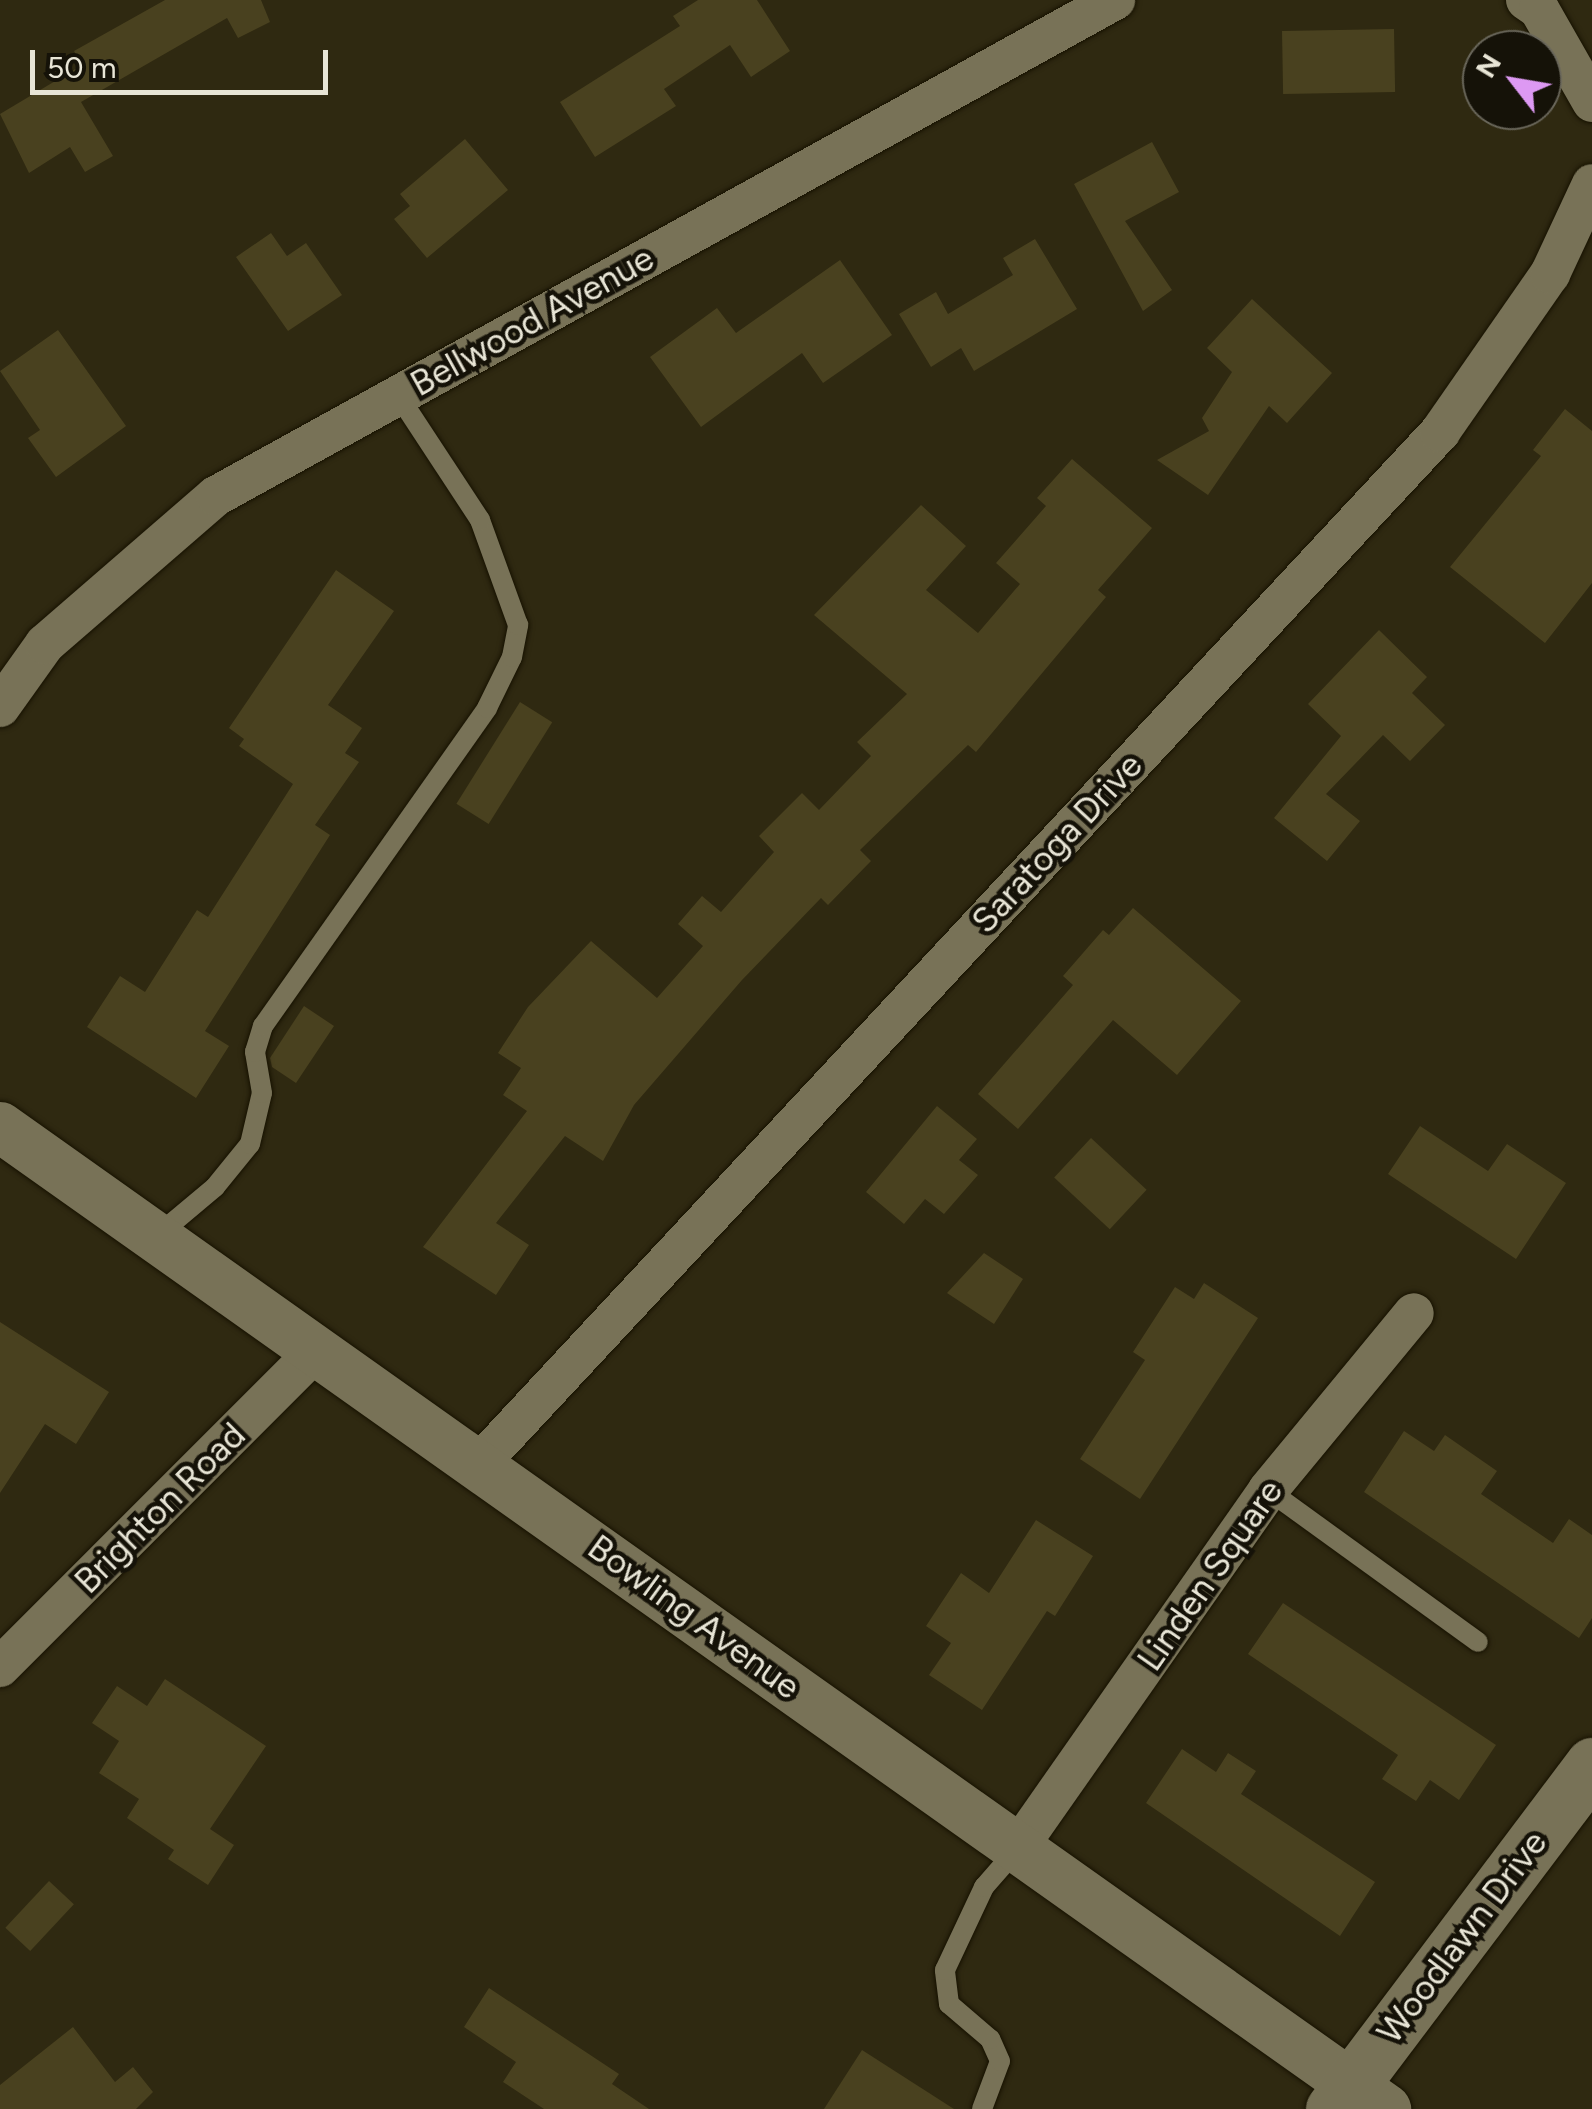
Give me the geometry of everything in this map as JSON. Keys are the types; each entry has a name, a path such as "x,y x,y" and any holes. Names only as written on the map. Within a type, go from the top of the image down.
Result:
{"main road":[{"name":"Woodlawn Drive","path":"1357,2101 1592,1765"}],"street":[{"name":"Bellwood Avenue","path":"0,708 44,644 216,496 1115,0"},
{"path":"1526,0 1539,10 1592,102"},
{"name":"Saratoga Drive","path":"480,1463 1440,432 1550,274 1590,187"},
{"name":"Bowling Avenue","path":"0,1127 159,1234 1020,1846 1357,2101"},
{"name":"Linden Square","path":"1020,1846 1268,1490 1414,1313"},
{"name":"Brighton Road","path":"0,1667 319,1348"}],"lane":[{"path":"159,1234 215,1187 250,1144 262,1092 255,1052 263,1026 486,708 512,658 518,625 480,520 398,395"},
{"path":"1268,1490 1478,1642"},
{"path":"982,2109 1000,2062 990,2039 950,2004 945,1970 984,1887 1020,1846"}],"building":[{"path":"165,0 261,0 270,22 238,38 227,18 81,102 113,156 85,172 70,147 29,173 0,114 82,65 74,51"},
{"path":"698,0 757,0 790,51 751,77 730,45 664,89 676,106 595,157 560,102 680,26 673,16"},
{"path":"1394,29 1395,92 1283,94 1282,31"},
{"path":"465,139 508,190 427,258 394,219 410,206 400,194"},
{"path":"1152,142 1179,192 1125,221 1172,290 1143,311 1074,184"},
{"path":"271,233 287,256 306,243 342,295 288,331 236,257"},
{"path":"1035,239 1077,309 974,371 961,348 931,367 899,314 936,292 948,314 1013,275 1003,258"},
{"path":"840,260 892,335 823,383 802,353 701,427 650,357 717,308 736,333"},
{"path":"1252,299 1332,373 1287,423 1269,406 1208,495 1157,460 1209,431 1202,418 1232,372 1207,348"},
{"path":"58,330 126,426 56,477 28,438 40,430 0,371"},
{"path":"1565,409 1592,431 1592,583 1545,643 1450,567 1541,456 1533,450"},
{"path":"1072,459 1152,528 1098,590 1106,597 976,752 968,745 860,850 871,861 828,905 821,898 742,980 634,1105 603,1161 565,1136 496,1223 529,1245 496,1295 423,1247 527,1111 503,1095 521,1068 498,1053 528,1007 591,941 657,998 703,946 678,924 702,896 721,912 774,852 759,836 802,793 819,810 871,756 857,742 907,694 814,615 921,505 966,546 926,590 978,633 1020,584 996,563 1046,506 1037,498"},
{"path":"336,570 394,611 328,705 362,728 345,753 359,762 315,825 330,835 205,1031 229,1046 196,1098 87,1027 120,976 145,992 197,910 208,917 293,784 239,746 244,739 229,728"},
{"path":"1379,630 1427,677 1412,693 1445,725 1410,761 1383,735 1326,794 1360,821 1327,861 1274,818 1341,736 1308,704"},
{"path":"520,702 552,722 489,824 456,804"},
{"path":"1133,908 1241,1001 1177,1075 1113,1020 1018,1129 978,1094 1073,985 1063,976 1103,930 1109,935"},
{"path":"304,1006 334,1026 296,1083 272,1067 270,1058"},
{"path":"937,1106 977,1139 959,1160 978,1175 944,1214 925,1199 904,1224 866,1192"},
{"path":"1420,1126 1488,1171 1507,1144 1566,1183 1516,1259 1388,1174"},
{"path":"1091,1138 1147,1190 1110,1229 1054,1177"},
{"path":"984,1253 1023,1279 994,1324 947,1293"},
{"path":"1204,1283 1258,1318 1140,1499 1080,1459 1145,1360 1133,1352 1175,1287 1194,1299"},
{"path":"0,1322 109,1392 76,1444 45,1424 0,1493"},
{"path":"1404,1431 1434,1451 1445,1435 1497,1471 1481,1494 1553,1543 1569,1519 1592,1535 1592,1618 1579,1638 1364,1492"},
{"path":"1036,1520 1093,1556 1055,1616 1047,1611 982,1710 929,1675 951,1643 926,1626 961,1573 989,1593"},
{"path":"1283,1603 1496,1745 1459,1800 1430,1780 1416,1801 1382,1779 1398,1755 1248,1654"},
{"path":"165,1679 266,1746 210,1829 234,1845 208,1885 168,1859 174,1850 127,1818 139,1799 99,1773 119,1741 92,1723 117,1686 147,1706"},
{"path":"1182,1749 1216,1772 1228,1753 1256,1771 1241,1794 1375,1882 1340,1936 1146,1803"},
{"path":"49,1881 74,1904 30,1951 5,1928"},
{"path":"489,1988 619,2074 612,2084 649,2109 544,2109 503,2082 516,2062 464,2027"},
{"path":"73,2027 115,2082 133,2067 153,2092 136,2109 0,2109 0,2085"},
{"path":"862,2050 954,2109 824,2109"}]}
